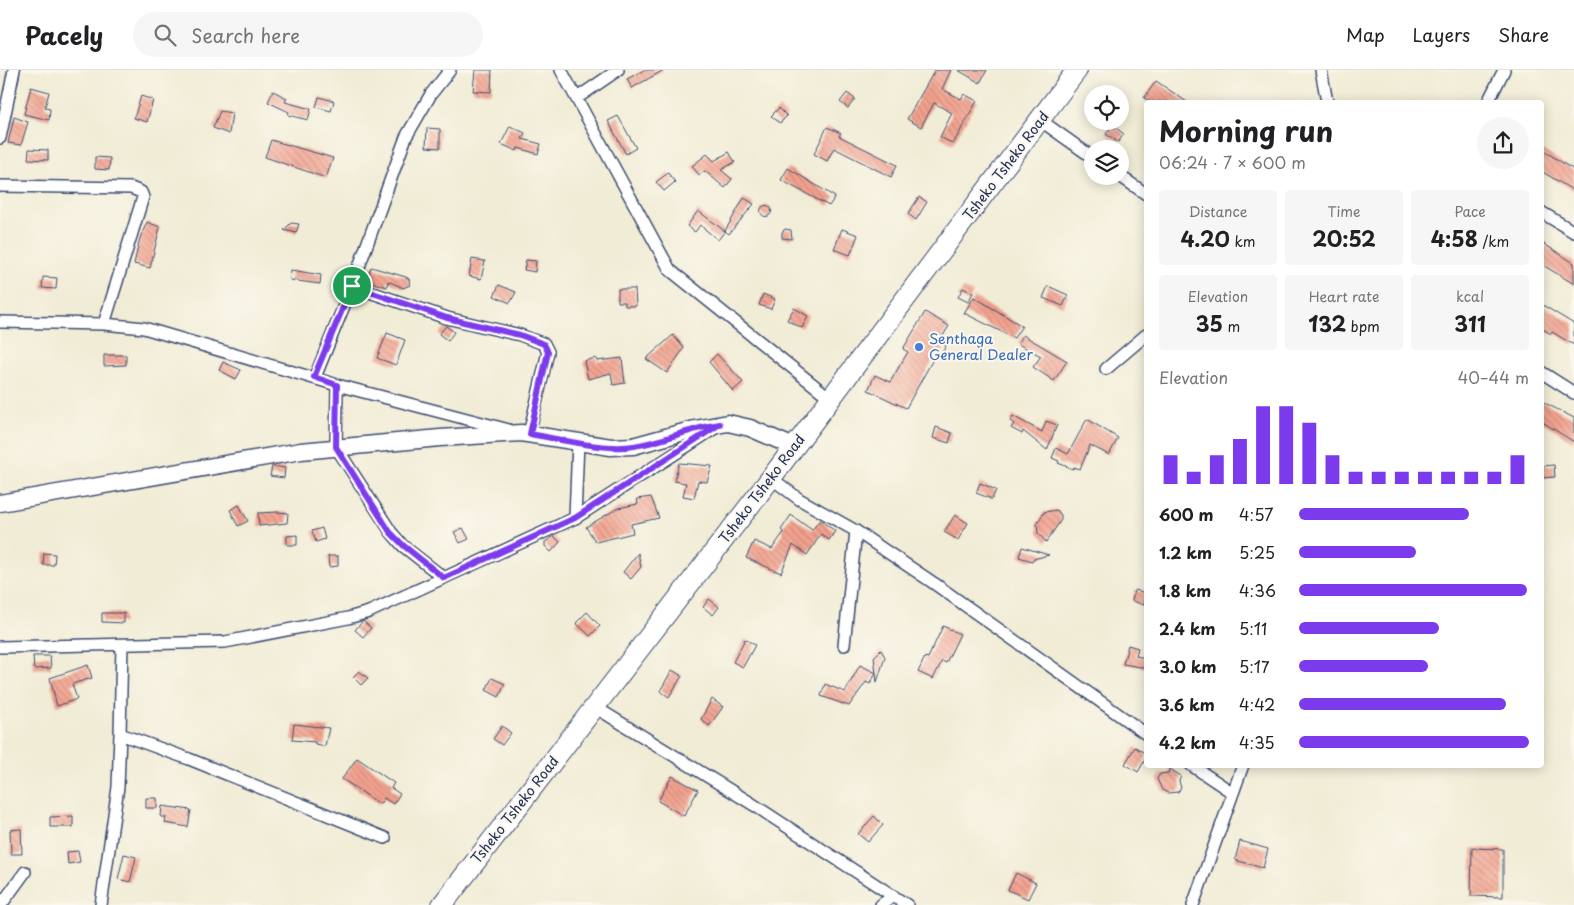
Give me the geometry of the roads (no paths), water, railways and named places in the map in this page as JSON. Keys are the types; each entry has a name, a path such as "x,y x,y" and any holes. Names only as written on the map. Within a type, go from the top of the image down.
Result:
{"highway":[{"name":"Tsheko Tsheko Road","path":"442,905 770,478 1078,70"}],"street":[{"path":"0,138 14,70"},
{"path":"314,377 352,286 406,137 431,94 450,70"},
{"path":"561,70 670,270 830,398"},
{"path":"577,98 618,70"},
{"path":"1321,70 1327,100"},
{"path":"1489,100 1504,70"},
{"path":"1040,120 1084,151"},
{"path":"1129,182 1144,193"},
{"path":"0,186 131,188 141,192 143,198 104,324"},
{"path":"1544,214 1574,232"},
{"path":"352,286 447,318 527,337 544,344 548,352 525,434"},
{"path":"0,322 104,324 144,328 337,385 525,434 611,446 633,446 695,428 720,424 737,424 794,446"},
{"path":"1106,370 1144,337"},
{"path":"1544,374 1574,393"},
{"path":"337,385 336,447 390,532 404,546 444,578"},
{"path":"0,647 225,642 348,618 444,578 575,518 720,424"},
{"path":"0,504 336,447 525,434"},
{"path":"575,518 578,442"},
{"path":"770,478 799,499 856,531 935,584 1144,733"},
{"path":"844,645 856,531"},
{"path":"101,905 118,787 122,645"},
{"path":"595,707 754,805 907,905"},
{"path":"120,734 189,759 386,838"},
{"path":"1196,768 1233,793"},
{"path":"1193,905 1243,768"},
{"path":"1,905 25,872"},
{"path":"881,905 892,896"}],"place":[{"name":"Senthaga General Dealer","path":"919,347"}]}
